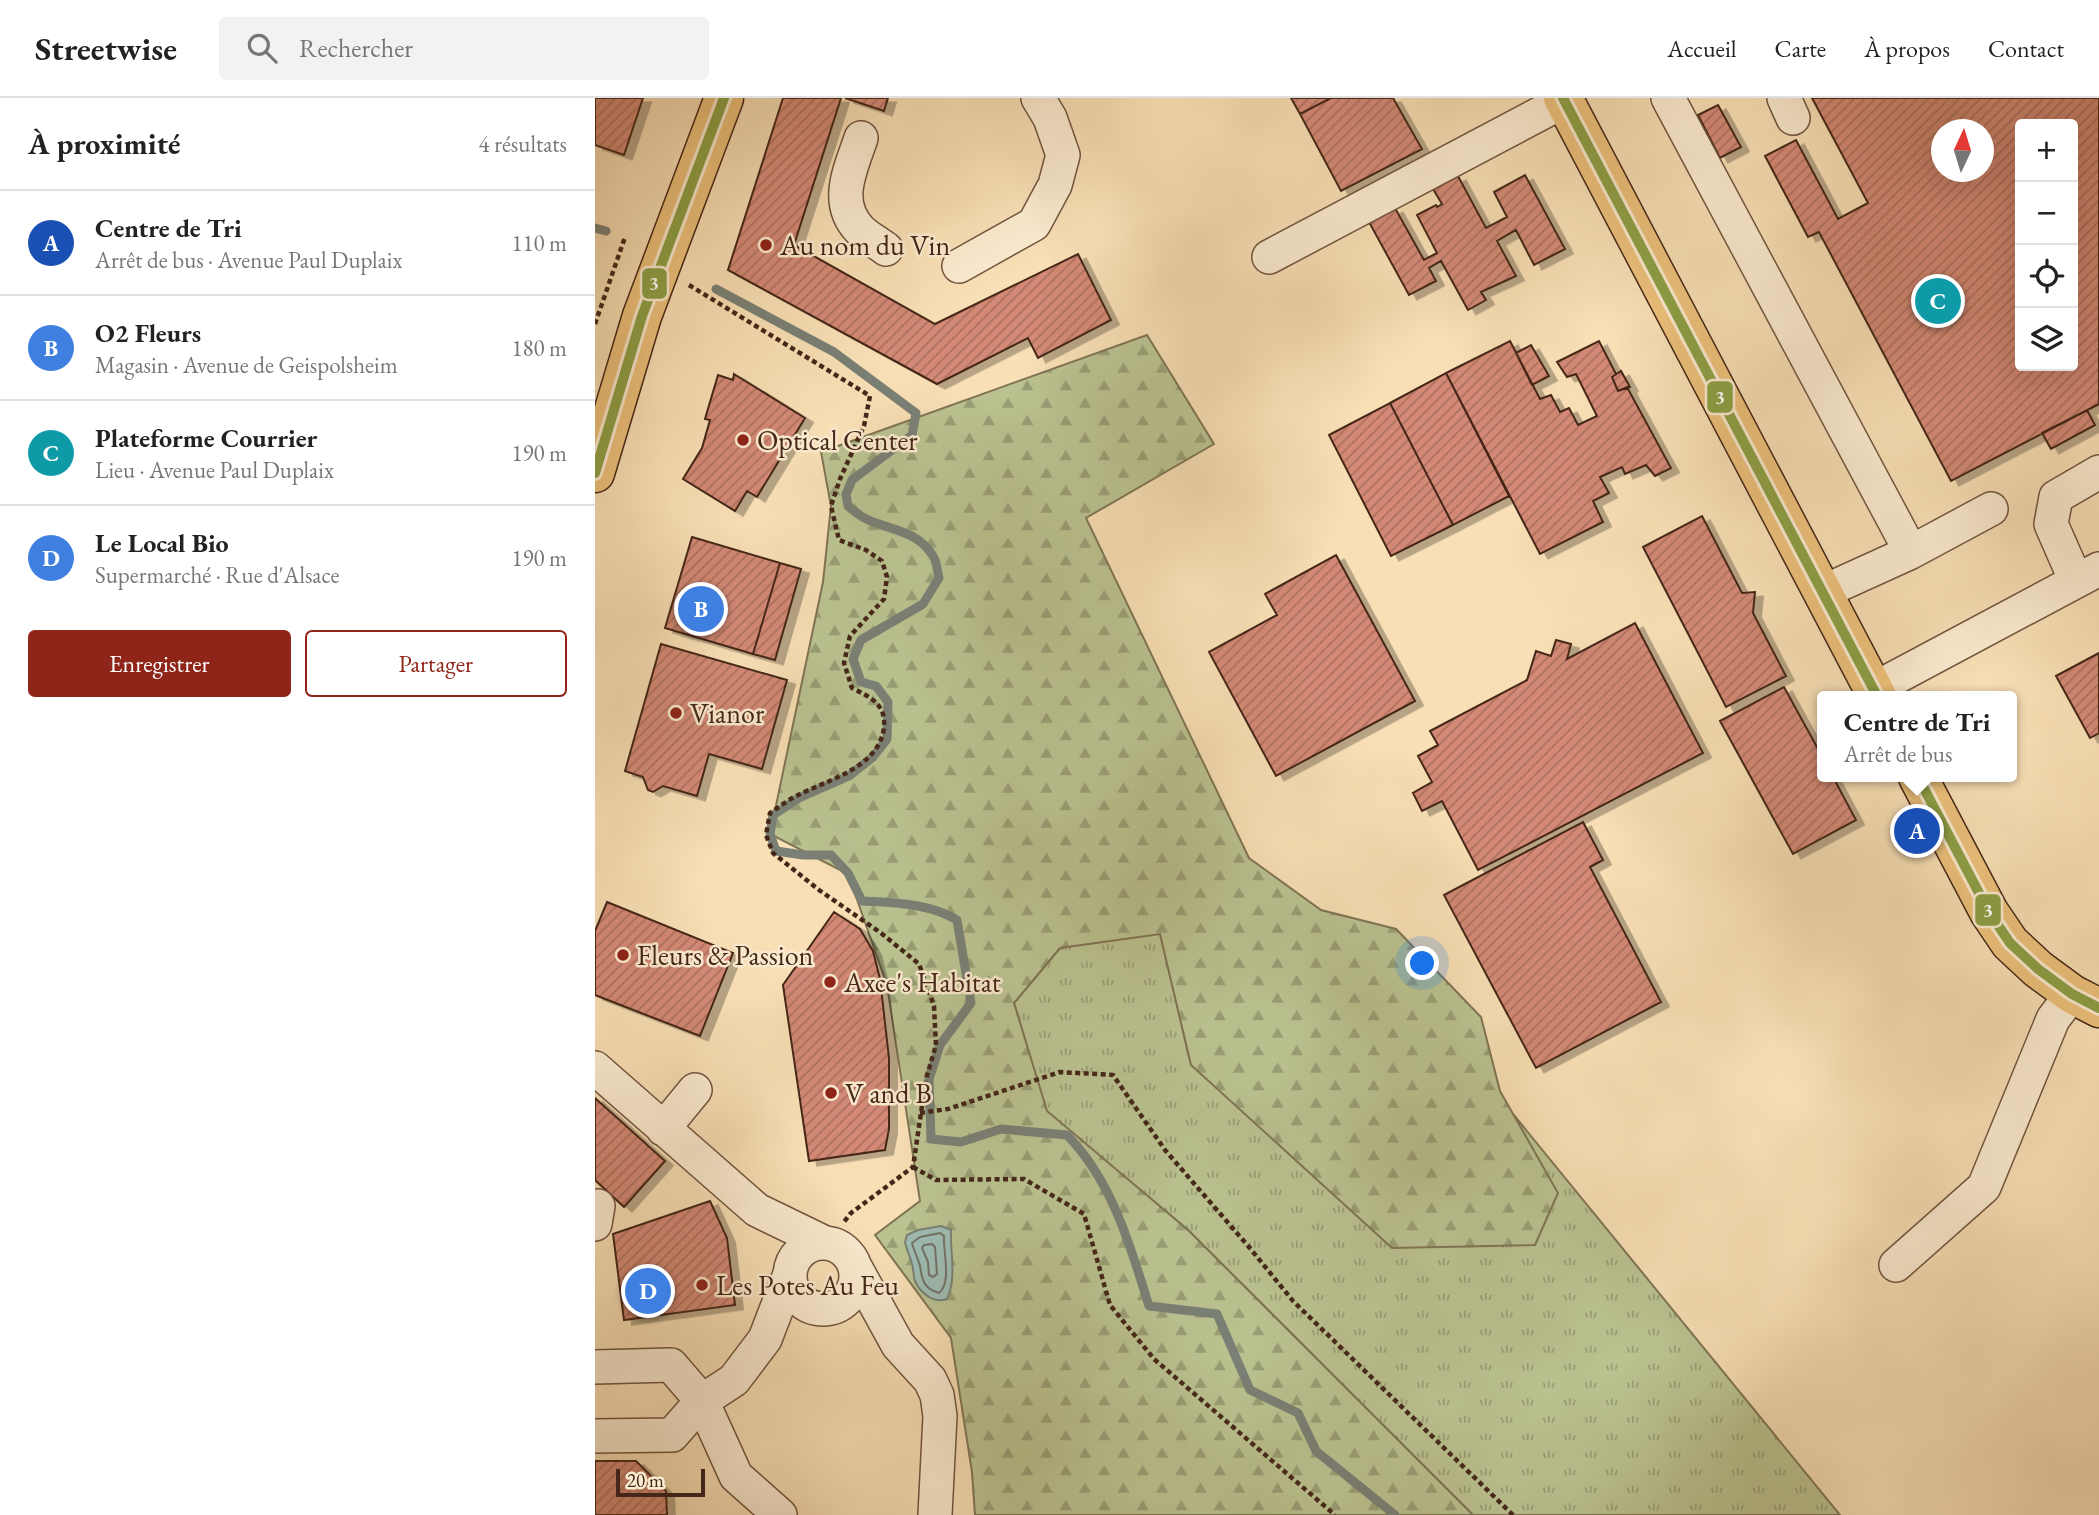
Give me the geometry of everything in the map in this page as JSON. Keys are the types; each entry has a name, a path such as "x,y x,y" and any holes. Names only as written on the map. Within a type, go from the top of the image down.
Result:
{"main road":[{"path":"595,473 604,404 642,316 725,98"},
{"path":"1563,99 1875,691"},
{"path":"1921,782 1989,912 2010,943 2038,969 2085,1001"}],"street":[{"path":"959,266 1034,224 1055,185 1063,155 1050,118 1038,98"},
{"path":"1668,98 1911,552"},
{"path":"1269,257 1563,99"},
{"path":"861,138 845,189 846,209 860,230 886,249"},
{"path":"1880,691 2087,575 2051,524 2056,497 2099,472"},
{"path":"1823,592 1911,552 1991,509"},
{"path":"1896,1265 1984,1187 2053,1018 2085,1001"},
{"path":"595,1068 757,1210 843,1250 898,1345 930,1380 937,1395 940,1416 935,1515"},
{"path":"663,1129 695,1090"},
{"path":"757,1210 791,1270 795,1293 810,1307 827,1308 898,1345"},
{"path":"595,1436 672,1436 702,1401 734,1380 765,1339 796,1257 804,1249 825,1243"},
{"path":"765,1339 850,1295 854,1286 854,1265"},
{"path":"595,1367 671,1365 702,1401 736,1476 779,1515"},
{"path":"702,1401 750,1400"}],"path":[{"path":"595,324 625,237"},
{"path":"663,258 870,396 864,426 831,506 839,540 866,550 882,561 887,577 884,599 850,636 844,663 852,688 873,699 881,708 885,716 883,737 870,755 847,773 796,796 770,813 766,835 773,853 919,964 934,1006 936,1045 926,1079 913,1167 851,1213 825,1243"},
{"path":"920,1114 947,1109 1060,1072 1113,1075 1165,1150 1293,1301 1513,1515"},
{"path":"913,1167 936,1180 1024,1180 1084,1214 1111,1306 1154,1359 1335,1515"}],"green space":[{"path":"1147,335 1214,444 1086,518 1249,858 1321,910 1396,929 1481,1017 1500,1091 1558,1193 1535,1245 1392,1248 1191,1065 1160,934 1060,948 1014,1003 1047,1111 1188,1230 1473,1515 975,1515 972,1472 951,1338 875,1235 920,1201 887,985 848,874 770,834 823,582 831,506 821,452"},
{"path":"1160,933 1191,1065 1557,1193 1513,1114 1840,1515 1473,1515 1188,1230 1046,1111 1014,1003 1060,948"}],"water":[{"path":"941,1226 951,1230 952,1283 947,1299 937,1300 924,1293 917,1285 905,1242 907,1235 918,1230"}],"building":[{"path":"595,98 643,98 624,155 595,145"},
{"path":"783,98 841,98 794,245 935,324 1078,254 1111,320 1038,358 1028,338 937,384 728,270"},
{"path":"845,98 888,98 884,111"},
{"path":"1291,98 1331,98 1300,114"},
{"path":"1331,98 1393,98 1422,149 1341,191 1300,114"},
{"path":"1812,98 2099,98 2099,404 1951,481 1819,232 1808,237 1765,156 1796,140 1838,219 1868,203"},
{"path":"1718,105 1741,147 1720,158 1698,115"},
{"path":"1525,175 1565,249 1534,265 1516,230 1497,241 1516,276 1481,292 1486,300 1468,310 1441,261 1429,268 1436,281 1409,295 1369,222 1395,208 1424,260 1437,253 1417,215 1442,204 1433,189 1458,176 1486,228 1507,217 1494,192"},
{"path":"1510,341 1540,399 1551,395 1560,412 1569,408 1578,425 1597,416 1576,374 1567,377 1557,362 1599,341 1616,374 1612,377 1618,391 1627,387 1671,468 1655,476 1646,465 1625,474 1622,467 1600,477 1609,493 1593,501 1603,522 1540,554 1446,373"},
{"path":"1531,345 1549,376 1532,385 1516,353"},
{"path":"1621,371 1630,387 1618,391 1612,377"},
{"path":"1446,373 1509,496 1453,525 1390,403"},
{"path":"734,374 805,418 757,497 747,491 735,511 683,479 702,448 710,420 705,419 718,375 733,380"},
{"path":"1390,403 1453,525 1391,556 1329,435"},
{"path":"2087,410 2095,425 2051,449 2042,433"},
{"path":"1702,516 1742,593 1755,592 1753,613 1786,676 1726,707 1643,547"},
{"path":"692,537 780,563 753,654 665,628"},
{"path":"1336,555 1415,701 1276,776 1209,652 1277,615 1265,594"},
{"path":"780,563 801,569 775,660 753,654"},
{"path":"1635,623 1703,753 1478,870 1442,801 1422,811 1413,793 1432,782 1418,756 1438,745 1430,731 1527,680 1536,651 1551,656 1556,640 1571,644 1567,659"},
{"path":"661,644 787,680 762,769 709,754 697,796 663,786 653,792 648,790 643,777 625,771"},
{"path":"2099,653 2099,733 2090,738 2056,676"},
{"path":"1784,687 1817,747 1817,782 1836,782 1856,820 1793,854 1720,721"},
{"path":"1583,822 1603,860 1590,867 1661,1002 1536,1068 1444,895"},
{"path":"607,902 733,953 700,1036 595,995 595,931"},
{"path":"834,912 860,929 873,951 880,979 889,1058 889,1129 885,1150 809,1161 783,985"},
{"path":"595,1098 665,1161 624,1207 595,1180"},
{"path":"710,1201 727,1238 735,1305 624,1320 613,1234"},
{"path":"595,1461 636,1461 666,1491 667,1515 595,1515"}],"waterway":[{"path":"595,228 606,231"},
{"path":"716,289 834,352 916,413 912,435 852,480 846,494 848,506 861,516 908,534 922,543 934,558 939,578 923,604 861,640 853,659 861,682 876,686 888,702 887,739 873,757 849,776 799,798 773,815 770,834 776,851 831,855 848,873 862,901 923,907 957,920 971,1003 940,1045 929,1079 931,1139 961,1142 1001,1129 1067,1135 1083,1153 1108,1193 1127,1237 1149,1306 1217,1314 1250,1390 1298,1413 1316,1451 1395,1515"}],"transit line":[{"name":"3","path":"595,473 642,316 724,98"},
{"name":"3","path":"1563,98 1874,691"},
{"name":"3","path":"1921,782 1989,912 2010,943 2038,969 2072,994 2099,1008"}],"place":[{"name":"Au nom du Vin","path":"766,245"},
{"name":"Plateforme Courrier","path":"1938,301"},
{"name":"Optical Center","path":"743,440"},
{"name":"O2 Fleurs","path":"701,609"},
{"name":"Vianor","path":"676,713"},
{"name":"Centre de Tri","path":"1917,831"},
{"name":"Fleurs & Passion","path":"623,955"},
{"name":"Axce's Habitat","path":"830,982"},
{"name":"V and B","path":"831,1093"},
{"name":"Les Potes Au Feu","path":"702,1285"},
{"name":"Le Local Bio","path":"648,1291"}]}
